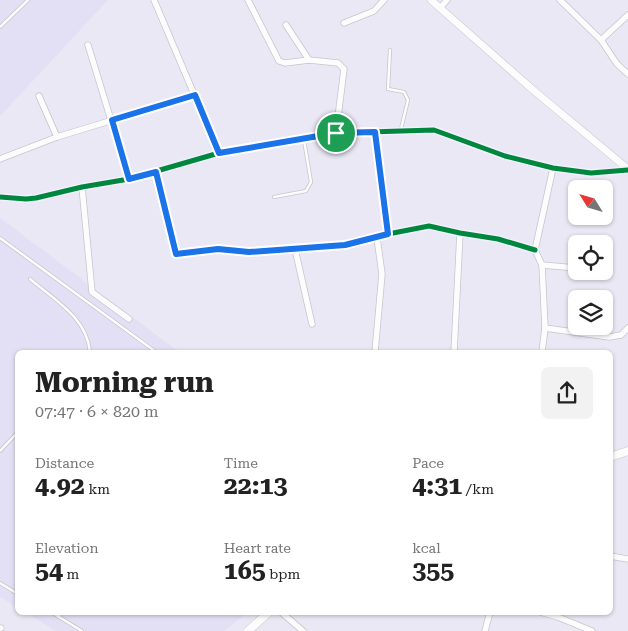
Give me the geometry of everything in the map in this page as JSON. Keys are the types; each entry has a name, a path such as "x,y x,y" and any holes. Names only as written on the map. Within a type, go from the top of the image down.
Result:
{"main road":[{"path":"613,456 628,451"},
{"path":"248,631 266,615"}],"street":[{"path":"154,0 219,153"},
{"path":"248,0 279,60 285,63 309,60 338,63 344,69 336,133"},
{"path":"344,23 374,11 384,0"},
{"path":"431,0 628,170"},
{"path":"440,8 447,0"},
{"path":"560,0 600,40 617,64 628,74"},
{"path":"600,40 628,14"},
{"path":"286,25 309,60"},
{"path":"88,45 129,179"},
{"path":"0,159 56,137 195,95"},
{"path":"39,96 56,137"},
{"path":"0,197 26,199 129,179 219,153 336,133 441,131 505,156 553,168 591,173 628,170"},
{"path":"375,132 388,234"},
{"path":"542,350 545,328 542,265 535,250 553,168"},
{"path":"156,172 176,254 218,249 249,252 345,245 429,226 498,239 535,250"},
{"path":"82,187 92,292 129,319"},
{"path":"454,350 460,233"},
{"path":"375,350 382,274 377,238"},
{"path":"294,249 312,324"},
{"path":"542,265 568,267"},
{"path":"545,328 609,337 621,335 628,328"},
{"path":"613,556 628,559"},
{"path":"284,615 303,631"},
{"path":"485,631 489,615"},
{"path":"551,615 592,631"}],"lane":[{"path":"0,27 28,0"},
{"path":"390,50 388,89 404,92 408,100 401,131"},
{"path":"274,197 306,191 308,188 311,182 304,139"},
{"path":"0,238 153,350"},
{"path":"30,278 78,319 89,339 90,350"},
{"path":"0,451 15,435"},
{"path":"0,583 15,592"},
{"path":"58,616 82,631"}],"shaded area":[{"path":"0,0 108,0 0,116"},
{"path":"0,218 176,350 15,350 15,606 0,597"},
{"path":"29,615 244,615 224,631 56,631"}],"cycle path":[{"path":"0,197 36,198 82,187 129,179 219,153 336,133 434,130 505,156 553,168 591,173 628,170"},
{"path":"156,172 176,254 218,249 249,252 345,245 429,226 498,239 535,250"}],"route":[{"path":"195,95 219,153 336,133 375,132 388,234 345,245 249,252 218,249 176,254 156,172 129,179 112,120 195,95"}]}
